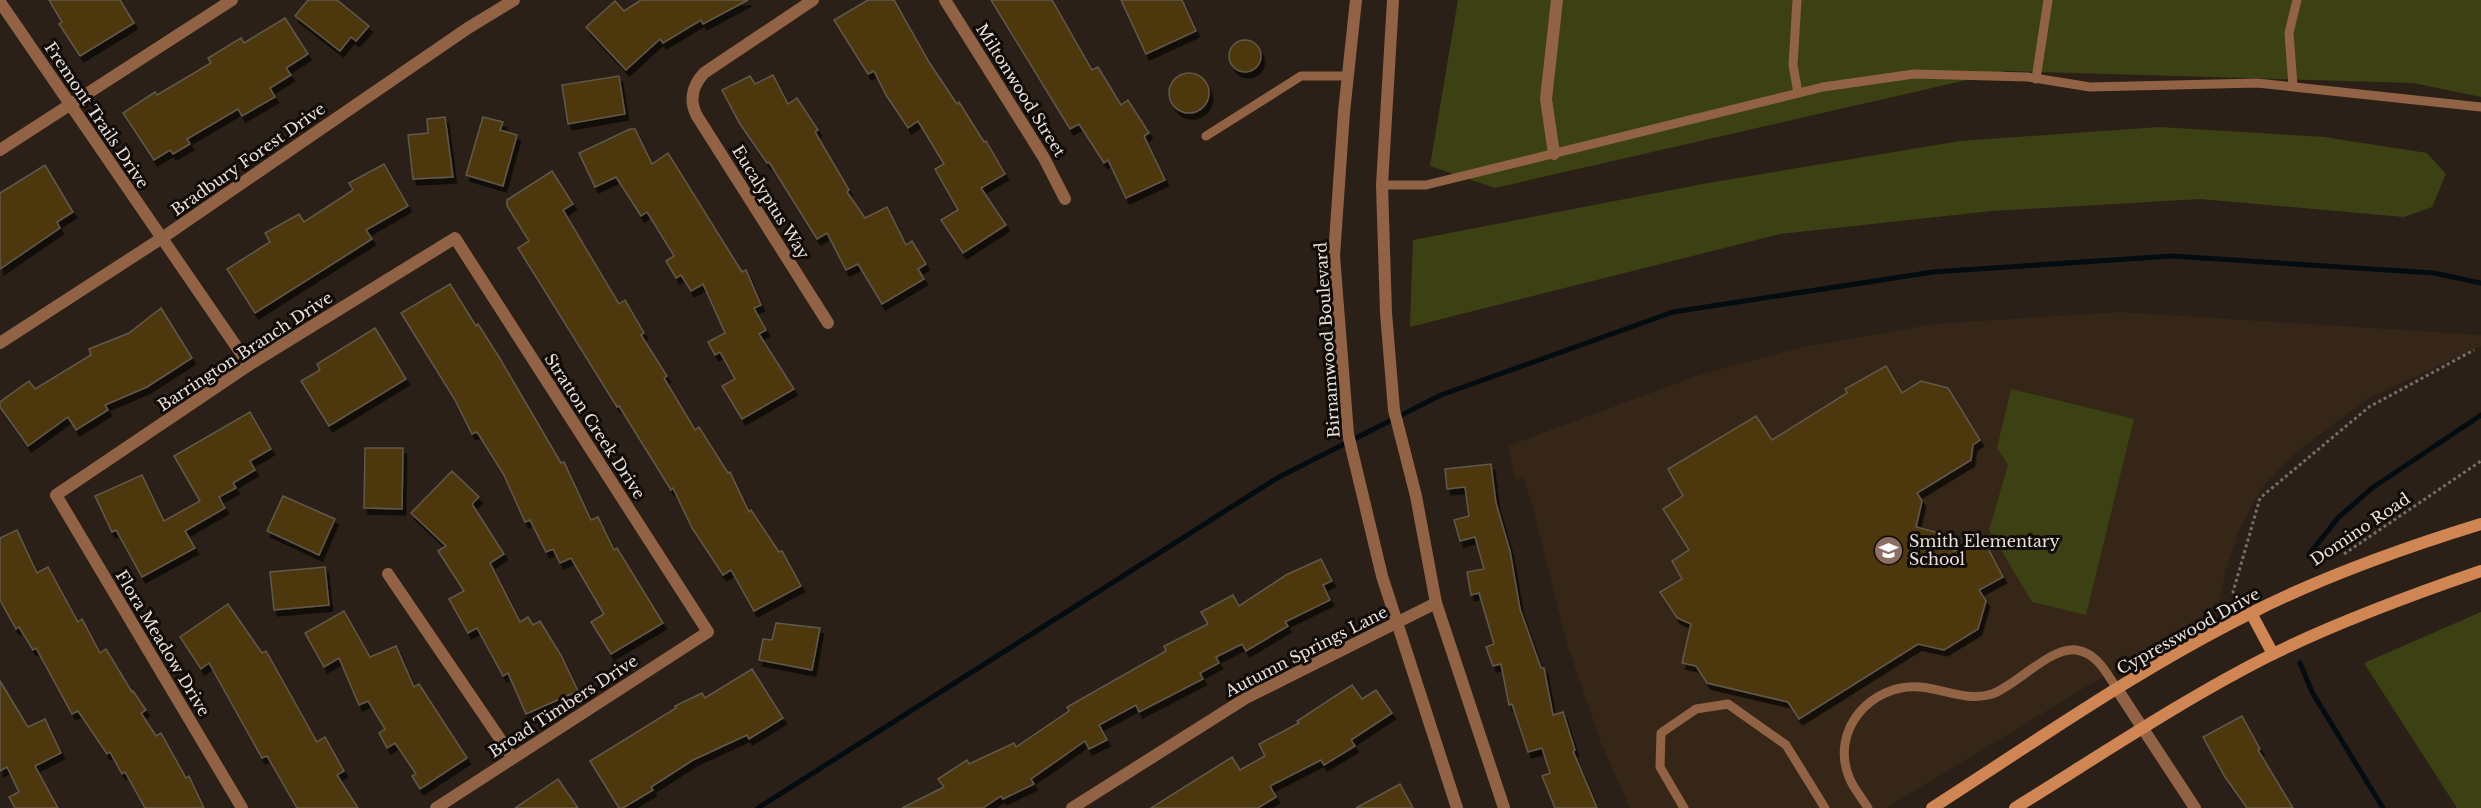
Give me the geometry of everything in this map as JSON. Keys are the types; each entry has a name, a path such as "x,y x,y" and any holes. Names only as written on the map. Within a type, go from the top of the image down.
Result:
{"main road":[{"name":"Cypresswood Drive","path":"1932,808 2117,689 2251,613 2407,547 2481,524"},
{"path":"2015,808 2210,688 2273,654 2430,588 2481,571"},
{"path":"2251,613 2273,654"}],"street":[{"path":"0,150 232,0"},
{"name":"Bradbury Forest Drive","path":"0,343 162,238 468,28 514,0"},
{"name":"Eucalyptus Way","path":"813,0 704,74 697,81 693,96 697,116 828,323"},
{"name":"Miltonwood Street","path":"945,0 1044,158 1065,199"},
{"name":"Birnamwood Boulevard","path":"1356,0 1334,256 1348,434 1397,623 1457,808"},
{"path":"1393,0 1382,185 1386,313 1394,410 1416,496 1436,603 1504,808"},
{"path":"1554,154 1546,99 1557,0"},
{"name":"Fremont Trails Drive","path":"0,2 249,365"},
{"name":"Barrington Branch Drive","path":"56,495 249,365 455,238"},
{"name":"Stratton Creek Drive","path":"455,238 708,632"},
{"name":"Flora Meadow Drive","path":"56,495 243,808"},
{"path":"388,574 513,758"},
{"name":"Autumn Springs Lane","path":"1072,808 1246,698 1436,603"},
{"name":"Broad Timbers Drive","path":"436,808 708,632"},
{"path":"2117,689 2195,808"}],"lane":[{"path":"1797,0 1793,65 1798,93"},
{"path":"2036,79 2048,0"},
{"path":"2293,86 2289,33 2297,0"},
{"path":"1382,185 1426,185 1798,93 1914,74 2036,79 2090,87 2257,83 2481,107"},
{"path":"1206,136 1301,76 1348,76"},
{"path":"1868,808 1849,776 1844,745 1854,717 1864,705 1878,696 1892,690 1919,687 1971,697 1991,694 2055,654 2072,650 2095,657 2117,689"},
{"path":"1684,808 1660,767 1661,733 1696,709 1728,704 1786,745 1824,808"}],"path":[{"path":"2251,613 2233,592 2260,498 2369,407 2474,350"},
{"name":"Domino Road","path":"2338,558 2481,461"}],"shaded area":[{"name":"Smith Elementary School","path":"2119,312 2481,335 2481,346 2367,399 2295,453 2263,486 2239,530 2226,569 2218,607 1886,808 1630,808 1601,743 1568,647 1530,498 1523,477 1516,480 1508,446 1699,375 1803,347 1935,324"}],"green space":[{"path":"1458,0 2481,0 2481,97 2413,83 2006,71 1495,188 1430,166"},
{"path":"2159,127 2324,137 2427,153 2446,174 2432,207 2404,217 2200,199 1992,211 1780,234 1410,327 1413,240 1708,183 1960,141"},
{"path":"2011,389 2134,419 2086,615 2032,602 1989,530 2008,465 1997,448"},
{"path":"2481,612 2481,808 2457,808 2364,663"}],"building":[{"path":"49,0 120,0 134,23 80,56 59,24 62,22"},
{"path":"308,0 337,0 369,26 356,41 351,37 340,51 295,16"},
{"path":"641,0 748,0 703,24 701,20 663,43 660,39 626,70 586,27 615,1 624,11"},
{"path":"868,0 894,0 929,62 957,104 959,102 984,142 986,141 1005,174 981,188 1006,225 963,253 941,220 958,210 935,169 944,164 918,121 908,128 886,95 874,71 868,74 834,20"},
{"path":"991,0 1052,0 1092,70 1098,67 1121,105 1128,100 1149,133 1144,136 1165,180 1126,198 1108,160 1104,163 1079,124 1070,129"},
{"path":"1121,0 1182,0 1196,31 1146,54"},
{"path":"285,18 308,54 286,68 291,75 270,88 275,97 242,116 238,109 187,139 190,144 173,154 170,150 154,160 123,113 155,92 157,95 211,63 208,58 241,38 244,43"},
{"path":"1245,40 1256,45 1261,56 1256,67 1245,72 1234,67 1229,56 1234,45"},
{"path":"1189,73 1203,79 1209,93 1203,107 1189,113 1175,107 1169,93 1175,79"},
{"path":"773,75 788,104 797,98 818,130 815,132 849,190 847,192 865,218 887,207 906,245 912,241 926,264 918,269 924,279 882,304 858,264 846,270 827,233 817,239 769,162 767,163 740,124 722,90 750,76 755,84"},
{"path":"619,76 625,114 568,124 562,85"},
{"path":"445,117 453,177 413,179 408,135 428,133 427,119"},
{"path":"483,117 503,122 500,130 517,135 503,186 466,175"},
{"path":"630,129 635,129 652,164 668,153 742,272 746,270 761,305 754,308 766,330 759,334 794,389 742,419 722,386 735,379 720,352 715,355 708,342 725,333 703,284 691,291 681,275 676,278 666,261 674,256 647,212 641,216 616,177 595,187 579,153"},
{"path":"384,164 408,206 366,230 372,239 255,313 227,269 270,242 265,233 299,214 304,222 353,190 349,183"},
{"path":"45,165 73,212 57,222 60,228 0,269 0,193"},
{"path":"552,171 573,204 563,210 619,304 625,300 644,333 641,335 667,376 664,378 695,430 699,427 728,473 730,472 749,512 751,510 779,552 782,551 801,586 754,611 731,570 723,575 692,528 673,488 671,490 619,406 617,407 518,248 529,241 507,206 507,200"},
{"path":"450,284 476,326 478,324 499,357 561,463 564,462 591,520 598,517 614,550 617,548 663,623 611,654 591,622 604,614 571,558 560,563 553,549 546,552 530,520 525,522 504,475 477,432 472,434 455,400 401,313"},
{"path":"161,308 192,358 147,387 105,405 108,410 76,430 68,417 28,446 0,407 0,402 29,381 35,389 91,355 89,349 129,333"},
{"path":"375,328 406,379 329,426 301,381 320,370 317,364"},
{"path":"1886,366 1902,393 1921,381 1948,388 1980,440 1973,445 1971,460 1917,493 1922,501 1916,527 1943,534 1954,551 1982,537 2003,577 1979,590 1986,601 1978,629 1944,650 1918,644 1799,719 1788,702 1707,683 1696,666 1682,663 1691,624 1677,618 1660,592 1682,579 1672,561 1689,550 1663,509 1683,496 1668,469 1756,416 1772,440 1847,393 1845,389"},
{"path":"250,412 271,449 250,461 255,470 233,483 236,488 219,497 225,508 185,531 195,548 142,577 116,530 112,532 95,496 142,475 164,521 200,501 174,456"},
{"path":"365,448 403,448 402,509 364,508"},
{"path":"1491,464 1496,503 1510,551 1520,609 1541,668 1544,668 1553,715 1563,712 1575,750 1573,751 1597,808 1555,808 1542,776 1550,773 1542,748 1528,752 1512,704 1509,705 1501,664 1493,666 1486,647 1494,644 1479,593 1471,595 1467,572 1484,569 1475,537 1460,541 1454,520 1469,516 1465,487 1447,489 1445,469"},
{"path":"452,471 479,497 472,504 504,554 490,563 520,622 528,617 533,625 540,621 562,657 578,691 526,714 508,673 503,676 477,628 468,633 449,599 464,591 438,551 446,546 411,513"},
{"path":"283,496 335,519 319,555 267,531"},
{"path":"17,530 37,573 48,567 78,622 82,619 100,653 106,649 132,692 146,710 141,713 156,736 161,733 186,778 189,776 204,808 145,808 125,772 122,774 110,752 107,754 78,711 72,714 36,648 33,650 19,627 16,629 0,600 0,538"},
{"path":"1321,559 1332,581 1323,585 1330,600 1285,622 1288,626 1246,651 1242,644 1216,657 1219,663 1200,673 1203,679 1139,712 1136,705 1099,725 1107,740 1089,749 1085,741 1031,779 1034,784 1003,799 1001,796 983,808 902,808 944,787 938,779 967,760 969,764 1014,743 1016,747 1069,711 1067,707 1166,651 1164,646 1208,624 1201,612 1233,595 1239,606 1286,575"},
{"path":"325,567 329,605 274,610 270,572"},
{"path":"228,604 262,653 266,651 317,742 325,737 344,771 337,775 358,808 297,808 267,756 262,758 209,663 201,669 180,637"},
{"path":"344,611 370,657 396,646 414,687 419,684 467,758 420,789 412,776 416,774 395,743 387,748 379,733 385,729 368,701 359,705 339,658 324,667 305,633"},
{"path":"776,623 820,628 812,670 759,660 763,639 772,640"},
{"path":"752,669 783,718 749,739 747,735 693,760 651,787 653,790 623,808 619,808 590,761 676,708 675,706 702,693 705,698"},
{"path":"0,681 28,727 45,719 61,753 35,766 58,808 15,808 9,797 19,792 7,767 0,771"},
{"path":"1352,685 1362,699 1376,690 1392,713 1351,740 1355,746 1324,765 1321,760 1270,786 1276,797 1258,808 1151,808 1232,757 1240,770 1265,756 1259,744 1299,723 1297,721"},
{"path":"2242,716 2260,749 2258,750 2293,808 2247,808 2225,777 2203,737"},
{"path":"558,779 578,808 515,808"},
{"path":"1400,784 1413,808 1356,808"}],"waterway":[{"path":"758,808 1277,478 1441,395 1673,312 1933,272 2172,256 2434,273 2481,283"},
{"path":"2310,553 2338,518 2372,488 2481,415"},
{"path":"2300,663 2312,692 2383,808"}],"place":[{"name":"Smith Elementary School","path":"1888,550"}]}
